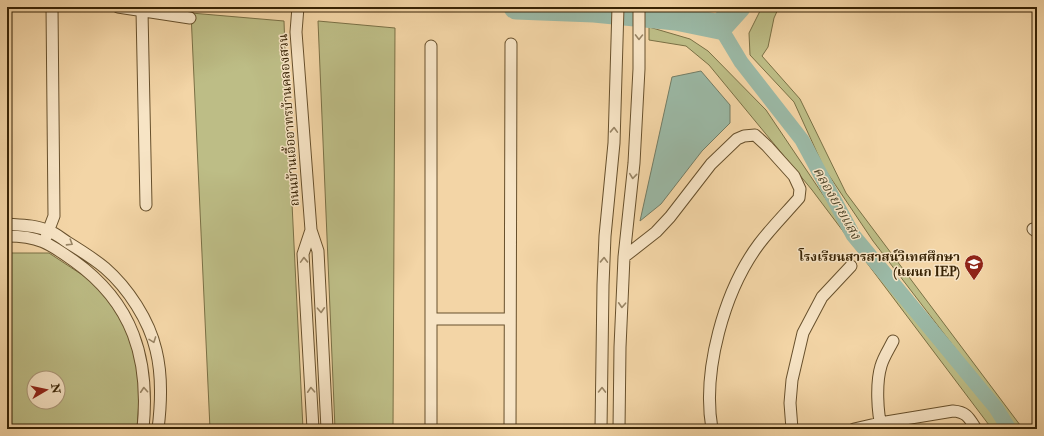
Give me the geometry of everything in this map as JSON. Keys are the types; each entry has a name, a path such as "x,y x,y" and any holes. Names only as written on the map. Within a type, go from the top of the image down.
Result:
{"street":[{"path":"45,242 54,216 52,7"},
{"path":"118,7 190,18"},
{"name":"ถนนบ้านเอื้ออาทรบ้านคลองสวน","path":"298,7 296,32 311,230 318,251 327,429"},
{"path":"601,429 603,285 605,236 614,143 618,7"},
{"path":"619,429 620,347 624,257 634,163 639,7"},
{"path":"142,11 146,205"},
{"path":"510,429 511,44"},
{"path":"431,46 432,429"},
{"path":"624,257 656,232 670,217 710,164 740,137 755,136 767,146 794,176 800,189 799,198 759,244 739,276 719,328 710,377 710,421 712,429"},
{"path":"7,224 35,226 49,230 105,268 128,294 139,310 152,337 156,351 159,366 160,409 158,429"},
{"name":"ถนนบ้านเอื้ออาทรบ้านคลองสวน","path":"311,230 303,254 313,429"},
{"path":"7,236 33,238 45,242 86,270 113,298 134,334 141,359 145,395 143,429"},
{"path":"792,429 790,402 792,380 803,333 822,297 851,266"},
{"path":"97,280 105,268"},
{"path":"431,319 510,319"},
{"path":"881,426 878,394 881,366 893,341"},
{"path":"854,429 881,426 953,411 962,412 968,417 976,429"}],"green space":[{"path":"762,7 779,7 774,18 768,47 762,56 800,99 846,193 1023,429 1012,429 994,399 873,241 824,168 794,102 750,55 749,33"},
{"path":"191,13 284,21 303,429 210,429"},
{"path":"318,21 395,28 393,429 335,429"},
{"path":"649,27 690,39 708,51 766,110 838,217 1000,420 1005,429 992,429 812,190 709,65 686,46 649,40"},
{"path":"7,253 49,253 93,282 112,301 134,346 140,387 137,429 7,429"}],"shaded area":[{"path":"701,71 730,105 730,123 702,151 661,204 640,221 672,77"}],"waterway":[{"path":"516,7 594,10 676,18 720,27 738,7"},
{"name":"คลองยายแสง","path":"720,27 741,62 802,140 853,235 996,408 1009,429"}],"place":[{"name":"โรงเรียนสารสาสน์วิเทศศึกษา (แผนก IEP)","path":"974,281"}]}
